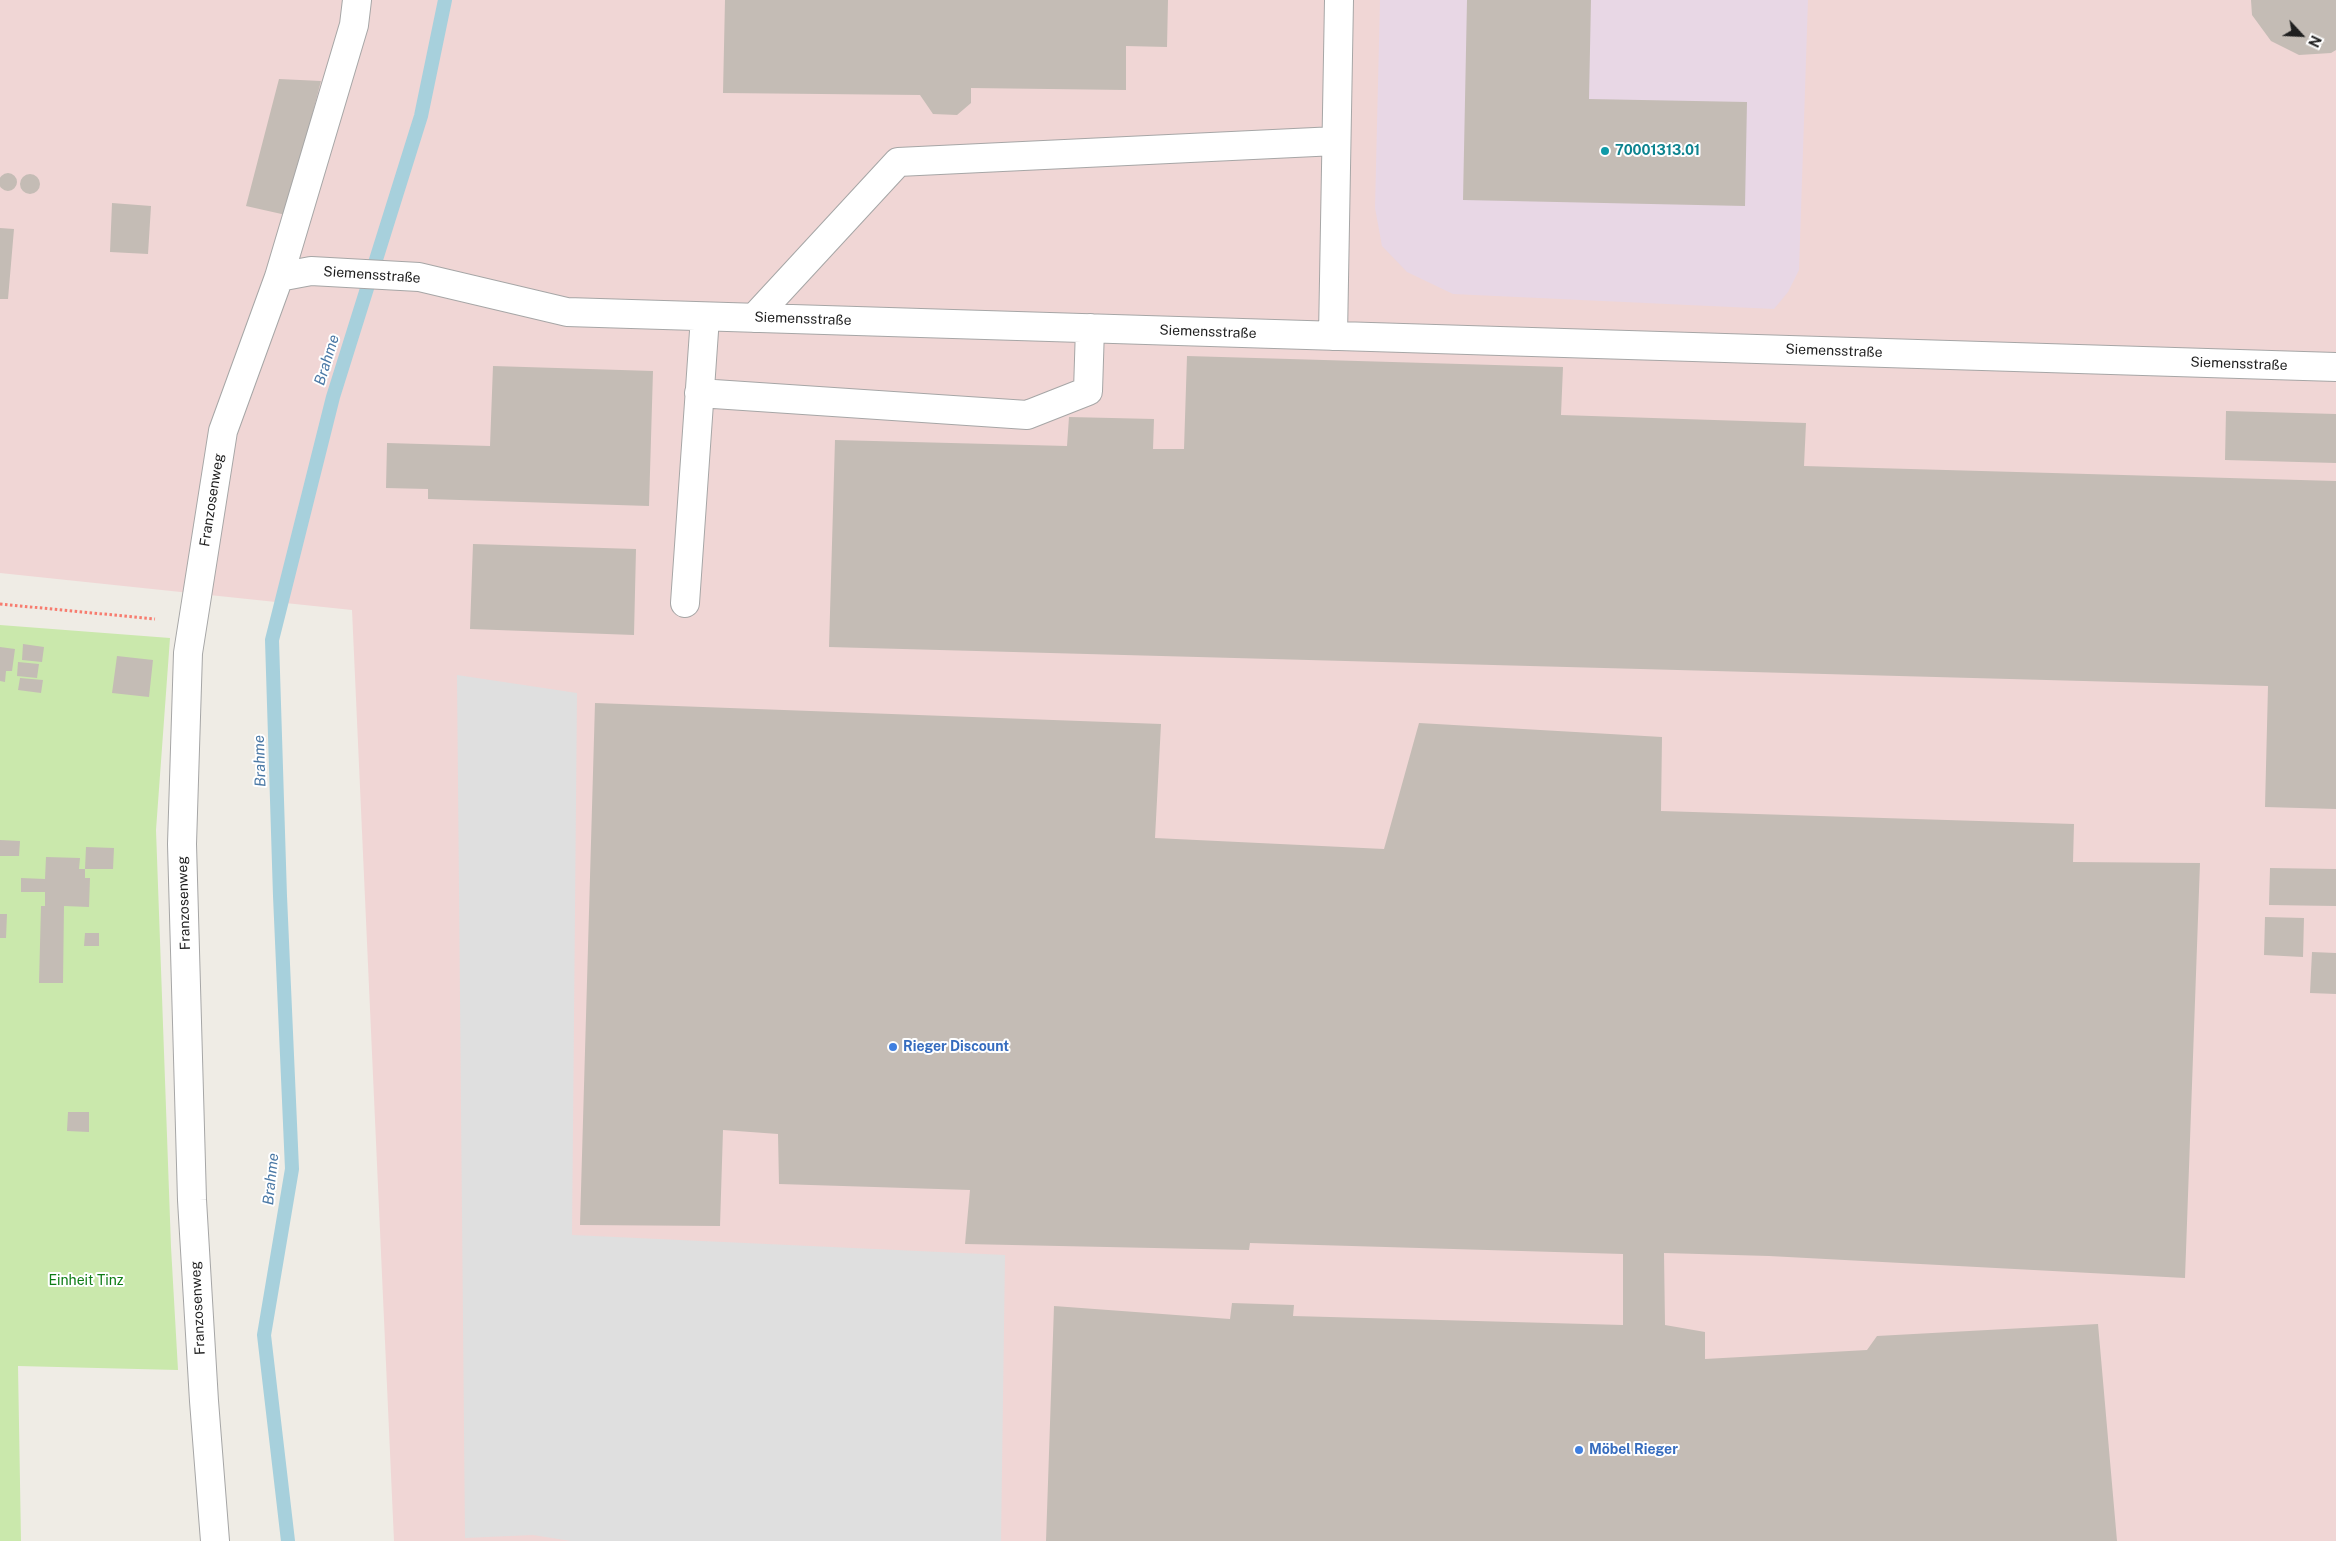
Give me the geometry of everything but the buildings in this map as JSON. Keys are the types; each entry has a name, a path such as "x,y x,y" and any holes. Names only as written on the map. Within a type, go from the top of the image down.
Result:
{"street":[{"name":"Franzosenweg","path":"215,1541 204,1401 192,1200 182,844 188,653 223,431 278,277 354,25 357,0"},
{"path":"1333,336 1338,0"},
{"path":"754,318 898,162 1336,141"},
{"name":"Siemensstraße","path":"278,277 311,272 419,277 567,312 2336,367"},
{"path":"685,603 705,317"},
{"path":"699,392 1027,416 1088,391 1090,328"}],"path":[{"path":"0,604 193,623"}],"shaded area":[{"path":"0,0 2336,0 2336,1541 394,1541 352,610 0,573"},
{"path":"1380,0 1808,0 1799,270 1788,292 1774,309 1453,294 1407,272 1382,246 1375,208"},
{"path":"457,675 577,693 572,1235 1005,1255 1001,1541 571,1541 533,1535 465,1538"}],"green space":[{"name":"Einheit Tinz","path":"0,625 170,638 156,830 171,1247 178,1370 18,1366 21,1541 0,1541"}],"waterway":[{"name":"Brahme","path":"288,1541 264,1335 292,1169 280,896 272,640 333,397 421,116 445,0"}],"place":[{"name":"70001313.01","path":"1605,151"},
{"name":"Rieger Discount","path":"893,1047"},
{"name":"Möbel Rieger","path":"1579,1450"}]}
